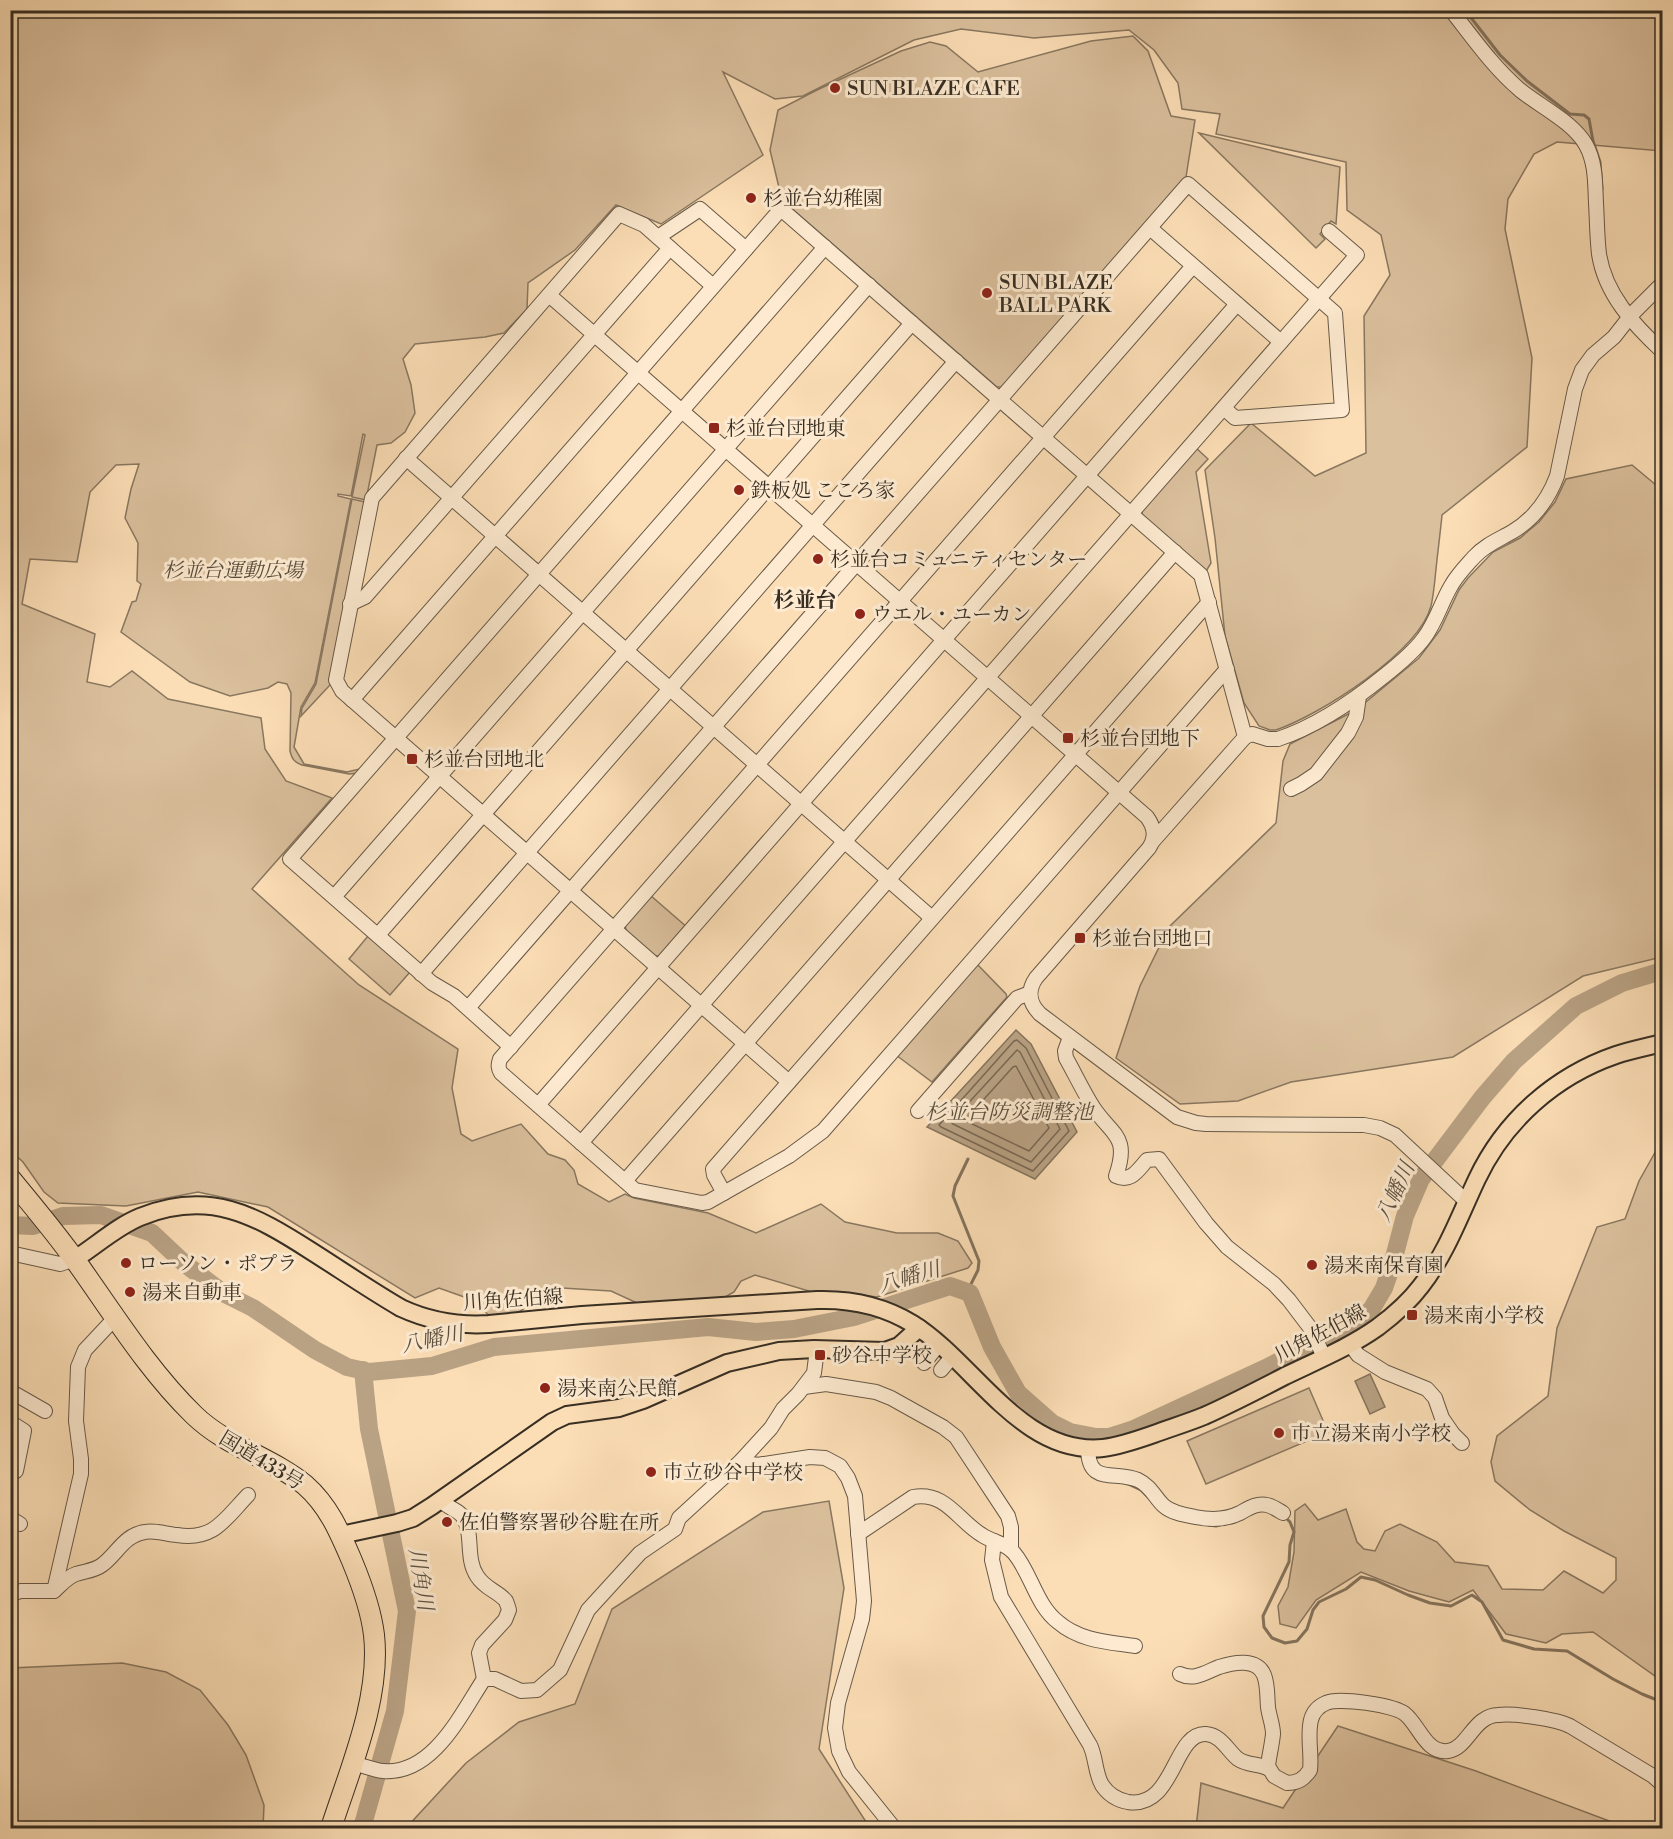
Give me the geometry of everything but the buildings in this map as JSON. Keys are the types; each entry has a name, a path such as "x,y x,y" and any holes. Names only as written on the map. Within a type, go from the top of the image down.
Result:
{"highway":[{"name":"国道433号","path":"10,1178 75,1259 153,1369 195,1416 223,1438 304,1484 322,1502 341,1535 371,1618 375,1676 371,1701 331,1828"}],"main road":[{"name":"川角佐伯線","path":"75,1259 110,1234 143,1216 166,1209 194,1206 223,1208 250,1216 276,1229 401,1308 429,1319 459,1324 489,1324 582,1315 817,1300 850,1301 874,1306 919,1328 1020,1420 1039,1434 1060,1443 1088,1448 1117,1446 1196,1419 1323,1354 1350,1344 1381,1325 1408,1301 1440,1258 1462,1197 1515,1121 1540,1097 1569,1077 1600,1061 1662,1043"},
{"path":"341,1535 413,1518 552,1422 567,1415 619,1408 644,1400 727,1363 779,1351 817,1349 885,1351 899,1346 919,1328"}],"street":[{"path":"1451,10 1479,47 1506,76 1520,90 1576,132 1587,146 1594,172 1599,255 1607,281 1627,314 1647,338 1662,351"},
{"path":"468,1008 1188,184 1335,313 1342,410 1235,418 1224,408"},
{"path":"657,237 700,209 746,249"},
{"path":"352,700 781,209 1201,575 1245,737"},
{"path":"713,286 644,225 619,214 370,501 336,680 342,691 352,700 789,1082"},
{"path":"1150,228 1281,342"},
{"path":"581,1143 1357,255 1329,231"},
{"path":"511,1047 451,994 421,974 290,859 825,247"},
{"path":"350,604 365,597 670,248"},
{"path":"1193,266 500,1059 498,1069 639,1191 702,1203 708,1202 795,1153 823,1131 1227,669"},
{"path":"1462,1197 1395,1135 1372,1126 1206,1124 1186,1121 1168,1111 1034,1008 1030,1001 1031,985 1245,737 1252,734 1268,739 1278,739 1332,713 1359,696 1401,662 1423,639 1432,626 1451,585 1474,556 1488,545 1515,531 1541,507 1557,476 1575,389 1582,370 1593,355 1619,332 1627,314 1662,284"},
{"path":"334,897 869,285"},
{"path":"549,294 1147,817 1155,832 1154,841"},
{"path":"538,1105 1237,304"},
{"path":"378,935 912,323"},
{"path":"421,974 956,361"},
{"path":"406,458 932,918"},
{"path":"625,1181 1175,552"},
{"path":"724,1193 713,1169 1209,602"},
{"path":"1291,789 1309,780 1322,768 1353,725 1359,696"},
{"path":"918,1111 1017,998 1030,993"},
{"path":"1070,1037 1065,1052 1066,1058 1094,1108 1117,1135 1121,1150 1120,1166 1116,1176 1122,1179 1132,1177 1147,1160 1159,1159 1206,1223 1227,1247 1274,1284 1289,1300 1311,1329 1323,1354"},
{"path":"10,1253 60,1264 75,1259"},
{"path":"54,1591 81,1474 76,1421 78,1367 85,1350 115,1318"},
{"path":"924,1363 939,1344"},
{"path":"1350,1344 1358,1355 1385,1372 1427,1389 1435,1398 1441,1415 1462,1443"},
{"path":"484,1678 495,1679 522,1691 537,1690 560,1670 588,1611 640,1553 675,1529 679,1518 740,1462 772,1427 783,1409 804,1387 816,1368 817,1349"},
{"path":"941,1370 952,1357"},
{"path":"804,1387 826,1384 876,1392 950,1431 1008,1516 1011,1527 1011,1550"},
{"path":"10,1391 45,1411"},
{"path":"10,1422 24,1431 16,1471 10,1468"},
{"path":"1088,1448 1089,1464 1095,1472 1142,1482 1171,1511 1197,1518 1218,1520 1260,1504 1284,1513"},
{"path":"740,1462 757,1465 810,1457 825,1458 840,1466 848,1478 855,1496 864,1601 862,1619 838,1703 835,1728 839,1751 849,1772 894,1828"},
{"path":"10,1594 21,1591 54,1591 75,1574 96,1569 125,1540 136,1534 152,1532 190,1537 204,1535 216,1529 248,1495"},
{"path":"858,1534 906,1501 922,1496 938,1499 979,1534 1011,1550 1045,1607 1058,1623 1085,1638 1135,1646"},
{"path":"352,1763 382,1771 394,1770 410,1767 428,1756 440,1744 484,1678 478,1653 482,1645 505,1620 509,1610 506,1601 484,1586 476,1575 470,1562 467,1526 462,1515 446,1506 441,1500"},
{"path":"994,1541 992,1560 1001,1597 1090,1745 1100,1780 1108,1792 1120,1800 1141,1802 1154,1796 1164,1785 1192,1738 1207,1734 1215,1736 1239,1760 1253,1766 1265,1767 1280,1780 1294,1783 1306,1776 1311,1762 1311,1719 1319,1707 1325,1703 1339,1701 1386,1706 1401,1710 1412,1720 1428,1743 1440,1750 1454,1749 1483,1720 1498,1715 1559,1722 1570,1726 1653,1776 1662,1784"},
{"path":"1180,1674 1192,1677 1227,1665 1242,1663 1251,1663 1258,1667 1264,1674 1266,1682 1272,1729 1269,1769"}],"green space":[{"name":"杉並台運動広場","path":"11,11 1662,11 1662,151 1557,142 1534,154 1508,199 1505,229 1532,358 1527,447 1442,515 1431,606 1423,624 1408,643 1366,680 1317,711 1276,730 1259,726 1244,703 1225,636 1205,470 1251,423 1315,476 1366,453 1364,316 1390,275 1381,235 1347,210 1346,162 1216,134 1220,114 1182,109 1178,83 1154,50 1129,30 1034,38 961,29 914,40 803,96 775,99 723,72 763,155 661,224 616,205 575,250 528,283 527,309 504,333 415,344 403,359 411,385 415,413 405,432 391,443 377,445 366,500 352,497 365,435 363,434 351,496 338,494 338,496 351,499 315,683 301,707 294,747 304,764 347,772 364,768 359,773 349,774 302,765 294,760 290,751 291,693 287,684 278,682 268,688 230,696 190,682 121,632 132,602 136,601 141,584 137,581 138,543 125,518 139,464 116,465 90,492 77,562 30,559 22,604 95,634 87,682 110,687 132,671 168,699 261,718 265,749 286,781 332,798 252,889 359,985 458,1049 452,1088 461,1134 472,1141 521,1124 548,1154 565,1160 574,1170 578,1184 609,1202 625,1194 634,1198 708,1213 756,1233 821,1204 845,1222 897,1233 938,1233 958,1241 972,1263 968,1268 877,1297 812,1292 755,1275 741,1281 734,1292 720,1300 637,1303 611,1291 546,1287 519,1312 489,1315 467,1298 439,1288 415,1298 268,1207 198,1192 126,1206 58,1203 44,1192 23,1162 11,1151"},
{"name":"SUN BLAZE BALL PARK","path":"1133,36 1148,51 1171,116 1195,120 1186,177 1004,387 997,387 782,200 770,150 778,110 817,90 901,51 930,42 946,46 978,72 1091,41"},
{"path":"1199,133 1340,167 1336,224 1331,221 1320,234 1325,239 1316,248"},
{"path":"1195,447 1208,459 1196,472 1211,563 1205,573 1142,516 1142,508"},
{"path":"1632,465 1662,490 1662,957 1583,976 1453,1057 1291,1082 1238,1101 1180,1104 1116,1058 1140,986 1169,927 1276,823 1283,761 1290,744 1356,710 1419,658 1440,630 1459,590 1468,578 1493,552 1520,538 1539,522 1555,502 1566,479"},
{"path":"352,499 365,502 330,685 301,716 302,708 316,684"},
{"path":"650,895 688,928 663,956 654,956 626,931 625,923"},
{"path":"368,936 410,972 390,995 349,959"},
{"path":"976,963 1007,997 932,1082 896,1055"},
{"path":"1662,1140 1662,1681 1593,1632 1562,1634 1546,1643 1506,1634 1473,1590 1449,1602 1409,1591 1361,1572 1316,1600 1296,1628 1280,1624 1278,1606 1288,1587 1294,1552 1295,1511 1305,1504 1318,1520 1346,1509 1357,1542 1364,1549 1375,1551 1385,1531 1400,1524 1437,1542 1455,1562 1488,1566 1502,1589 1543,1590 1564,1571 1603,1593 1616,1580 1616,1558 1530,1510 1495,1481 1491,1462 1497,1436 1548,1396 1557,1328 1597,1227 1625,1219 1639,1181"},
{"path":"1309,1388 1328,1432 1206,1484 1187,1441"},
{"path":"829,1501 844,1588 819,1749 870,1828 406,1828 466,1763 519,1722 575,1704 612,1609 763,1512"},
{"path":"122,1663 166,1672 200,1690 228,1725 246,1755 264,1805 263,1828 11,1828 11,1668"},
{"path":"1338,1726 1476,1771 1628,1828 1196,1828 1201,1783 1283,1808"}],"water":[{"name":"杉並台防災調整池","path":"1016,1030 1031,1044 1077,1132 1035,1179 927,1127"},
{"path":"1370,1374 1385,1407 1370,1414 1355,1381"}],"waterway":[{"path":"1465,10 1500,55 1527,81 1570,114 1584,115 1589,119 1600,162 1601,192"},
{"name":"八幡川","path":"10,1225 33,1226 63,1216 101,1215 152,1233 184,1263 223,1293 253,1308 315,1350 347,1367 369,1372 432,1366 494,1347 708,1327 756,1332 794,1329 854,1317 950,1286 970,1293 992,1347 1018,1393 1052,1423 1070,1432 1109,1437 1134,1429 1266,1368 1354,1323 1371,1310 1384,1288 1405,1216 1421,1179 1482,1098 1514,1061 1576,1006 1622,983 1662,971"},
{"path":"967,1292 978,1270 979,1261 953,1196 955,1186 968,1159"},
{"name":"川角川","path":"362,1828 395,1711 407,1611 369,1429 363,1370"},
{"path":"1126,1483 1141,1490 1150,1499"},
{"path":"1284,1516 1290,1522 1294,1532 1290,1545 1289,1562 1263,1616 1264,1627 1272,1638 1285,1643 1297,1641 1307,1629 1313,1610 1319,1602 1346,1589 1361,1577 1375,1580 1430,1603 1451,1606 1472,1595 1482,1602 1503,1640 1534,1649 1567,1651 1613,1679 1662,1702"},
{"path":"1209,1525 1223,1524"}],"place":[{"name":"SUN BLAZE CAFE","path":"835,88"},
{"name":"杉並台幼稚園","path":"751,198"},
{"name":"SUN BLAZE BALL PARK","path":"987,293"},
{"name":"杉並台団地東","path":"714,428"},
{"name":"鉄板処 こころ家","path":"739,490"},
{"name":"杉並台コミュニティセンター","path":"818,559"},
{"name":"ウエル・ユーカン","path":"860,614"},
{"name":"杉並台団地下","path":"1068,738"},
{"name":"杉並台団地北","path":"412,759"},
{"name":"杉並台団地口","path":"1080,938"},
{"name":"ローソン・ポプラ","path":"126,1263"},
{"name":"湯来南保育園","path":"1312,1265"},
{"name":"湯来自動車","path":"130,1292"},
{"name":"湯来南小学校","path":"1412,1315"},
{"name":"砂谷中学校","path":"820,1355"},
{"name":"湯来南公民館","path":"545,1388"},
{"name":"市立湯来南小学校","path":"1279,1433"},
{"name":"市立砂谷中学校","path":"651,1472"},
{"name":"佐伯警察署砂谷駐在所","path":"447,1522"}],"district":[{"name":"杉並台","path":"805,600"}]}
